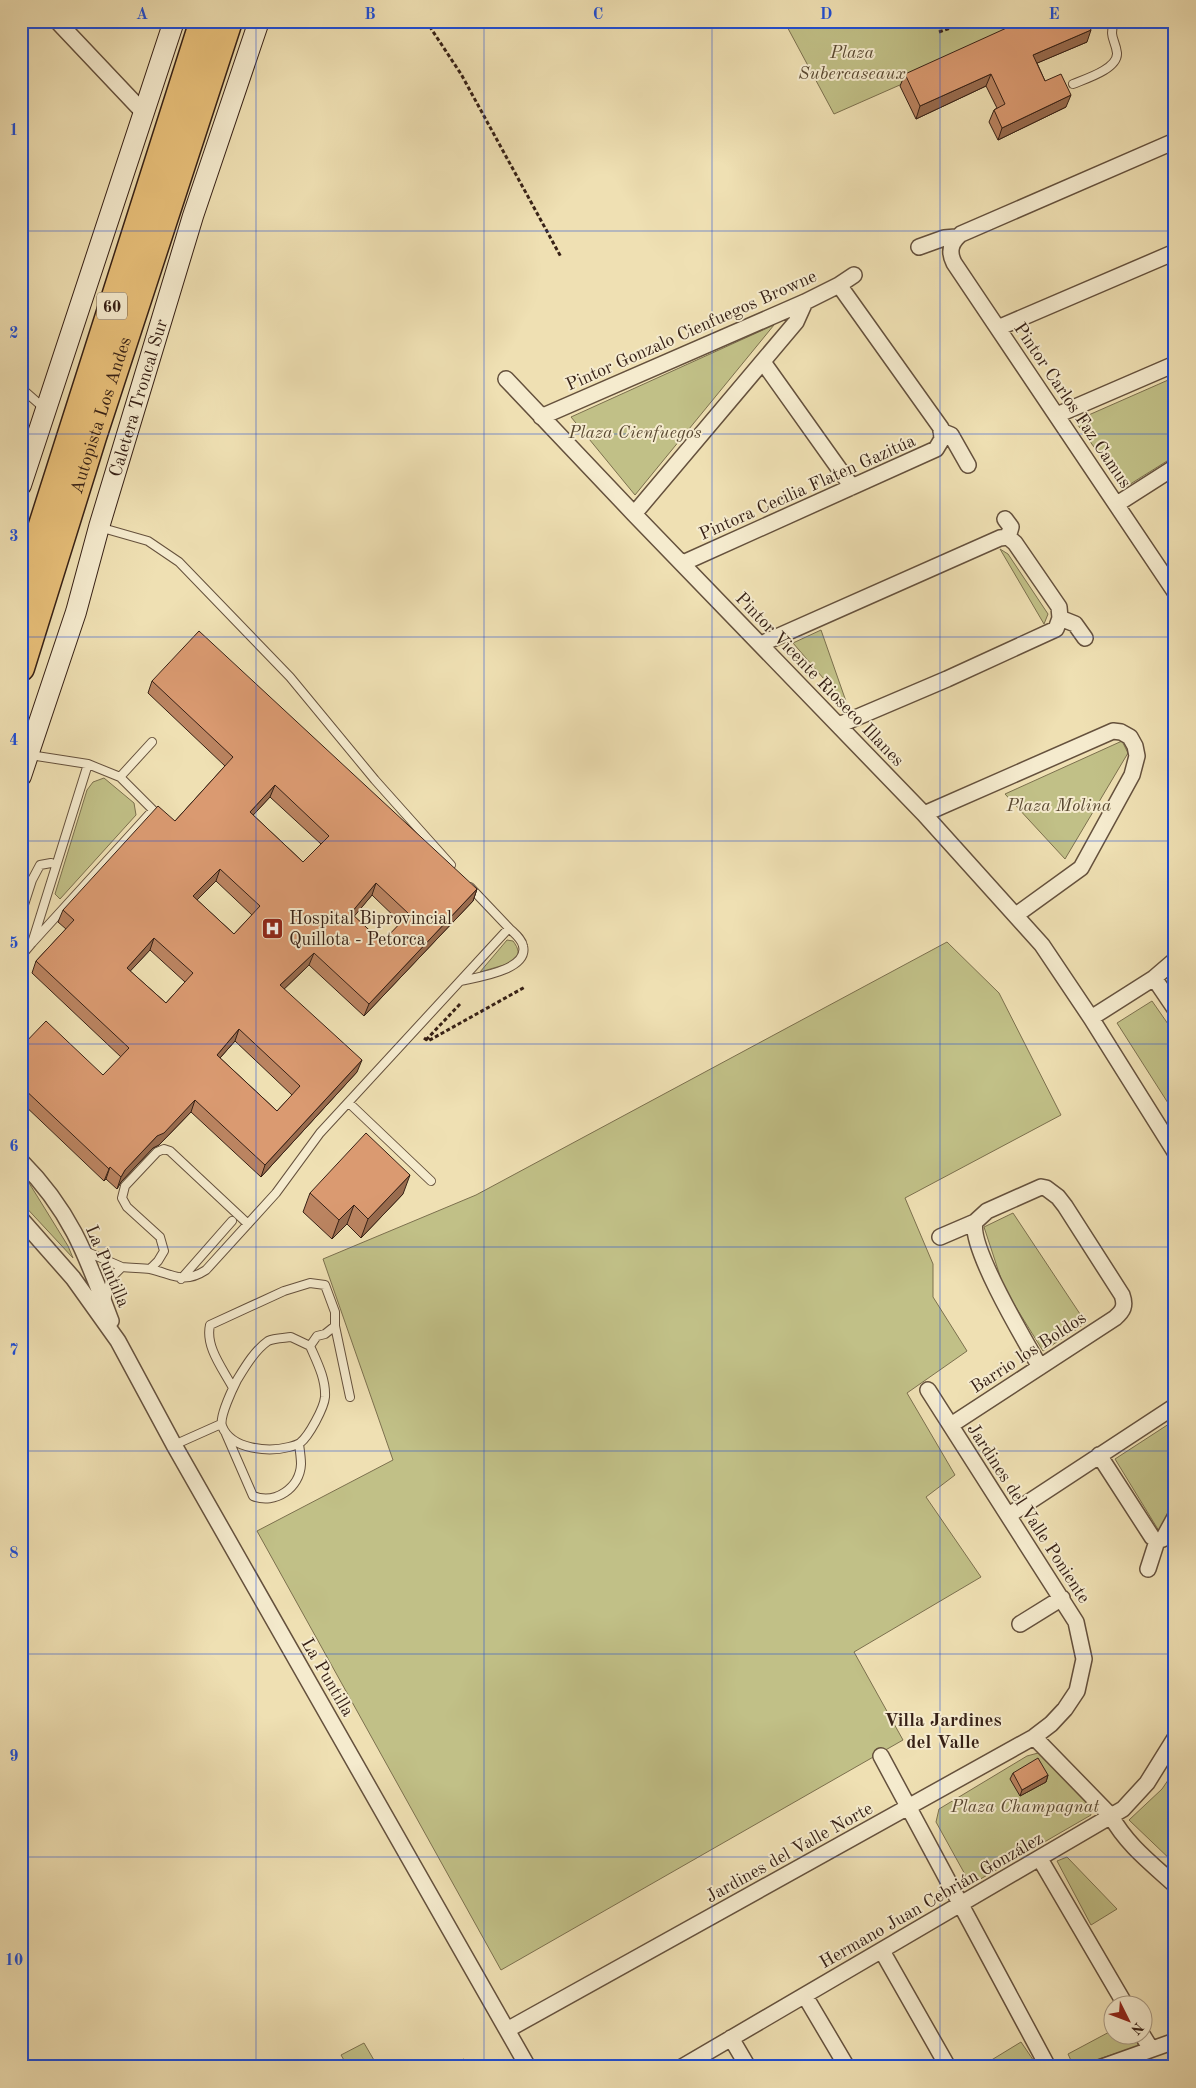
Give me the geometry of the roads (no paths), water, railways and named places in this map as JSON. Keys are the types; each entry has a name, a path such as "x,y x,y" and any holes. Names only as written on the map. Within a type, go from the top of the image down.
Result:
{"highway":[{"name":"Autopista Los Andes","path":"21,591 203,21"},
{"name":"Autopista Los Andes","path":"21,668 93,437 229,21"}],"street":[{"path":"57,21 144,113"},
{"path":"21,485 174,21"},
{"name":"Caletera Troncal Sur","path":"21,776 76,612 99,527 193,216 259,21"},
{"path":"920,247 944,238 956,238 961,234 1175,141"},
{"name":"Pintor Carlos Faz Camus","path":"956,238 951,245 952,258 1172,583"},
{"path":"998,328 1175,252"},
{"name":"Pintor Gonzalo Cienfuegos Browne","path":"541,417 806,302 839,285 854,274"},
{"path":"839,285 942,435 951,435 968,465"},
{"path":"634,514 796,322 806,302"},
{"path":"763,362 852,487"},
{"path":"1057,415 1175,364"},
{"name":"Pintor Vicente Rioseco Illanes","path":"506,379 924,814 1042,945 1091,1018 1175,1152"},
{"name":"Pintora Cecilia Flaten Gazitúa","path":"683,563 936,449 942,435"},
{"path":"1117,504 1175,467"},
{"path":"1005,519 1012,527 1008,537"},
{"path":"761,644 1000,538 1008,537 1015,543 1059,607 1060,618 1056,629 947,679 839,725"},
{"path":"1060,618 1075,624 1085,638"},
{"path":"924,814 1114,731 1121,732 1130,737 1136,746 1137,756 1132,775 1081,868 1016,915"},
{"path":"1091,1018 1154,978 1175,960"},
{"path":"1154,978 1175,1009"},
{"name":"La Puntilla","path":"21,1161 49,1192 85,1251 118,1341"},
{"name":"Barrio los Boldos","path":"951,1425 1115,1318 1124,1309 1122,1296 1065,1206 1058,1197 1046,1188 1032,1190 987,1211 975,1222"},
{"name":"La Puntilla","path":"21,1219 73,1278 118,1341 174,1445 528,2067"},
{"path":"940,1237 975,1222 977,1239 997,1289 1040,1367"},
{"name":"Jardines del Valle Poniente","path":"928,1390 1076,1622 1084,1659 1077,1691"},
{"path":"1009,1515 1175,1406"},
{"path":"1099,1455 1152,1537 1157,1541"},
{"path":"1157,1541 1163,1539 1175,1517"},
{"path":"1148,1569 1157,1541"},
{"path":"1020,1624 1062,1598"},
{"name":"Jardines del Valle Norte","path":"507,2030 1034,1737 1065,1710 1077,1691"},
{"path":"1034,1737 1111,1816 1131,1845 1175,1885"},
{"name":"Hermano Juan Cebrián González","path":"682,2067 1123,1809 1147,1783 1175,1738"},
{"path":"881,1756 1048,2067"},
{"path":"1040,1859 1120,1996"},
{"path":"882,1951 948,2067"},
{"path":"805,1996 847,2067"},
{"path":"731,2038 748,2067"},
{"path":"1102,2067 1175,2041"}],"lane":[{"path":"1073,84 1110,67 1115,60 1117,53 1111,31 1114,21"},
{"path":"21,388 46,410"},
{"path":"99,527 148,541 179,562 290,677 375,780 458,873"},
{"path":"120,777 152,742"},
{"path":"21,956 153,810 120,777 88,764 28,754"},
{"path":"32,943 88,764"},
{"path":"21,914 32,880 40,865 52,863"},
{"path":"461,981 490,974 517,964 523,955 524,946 521,940 464,880"},
{"path":"85,1251 122,1267 150,1269 181,1279 196,1276 206,1270 276,1193 320,1133 508,928"},
{"path":"349,1103 431,1181"},
{"path":"150,1269 164,1251 160,1237 127,1207 122,1198 125,1186 158,1152 164,1149 170,1151 248,1224"},
{"path":"181,1279 232,1221"},
{"path":"105,1306 110,1280 122,1267"},
{"path":"233,1388 212,1348 208,1335 210,1325 284,1291 310,1283 325,1285 336,1312 335,1326 350,1397"},
{"path":"310,1346 317,1336 325,1334 335,1326"},
{"path":"225,1432 237,1442 254,1448 277,1450 299,1444 314,1424 325,1398 321,1371 310,1346 291,1337 269,1340 248,1363 233,1388 222,1415 221,1424 253,1496 263,1500 280,1496 294,1486 301,1466 299,1444"},
{"path":"174,1445 221,1424"}],"place":[{"name":"Hospital Biprovincial Quillota - Petorca","path":"273,928"}],"district":[{"name":"Villa Jardines del Valle","path":"943,1730"}],"park label":[{"name":"Plaza Subercaseaux","path":"852,62"},
{"name":"Plaza Cienfuegos","path":"635,432"},
{"name":"Plaza Molina","path":"1059,805"},
{"name":"Plaza Champagnat","path":"1025,1806"}]}
